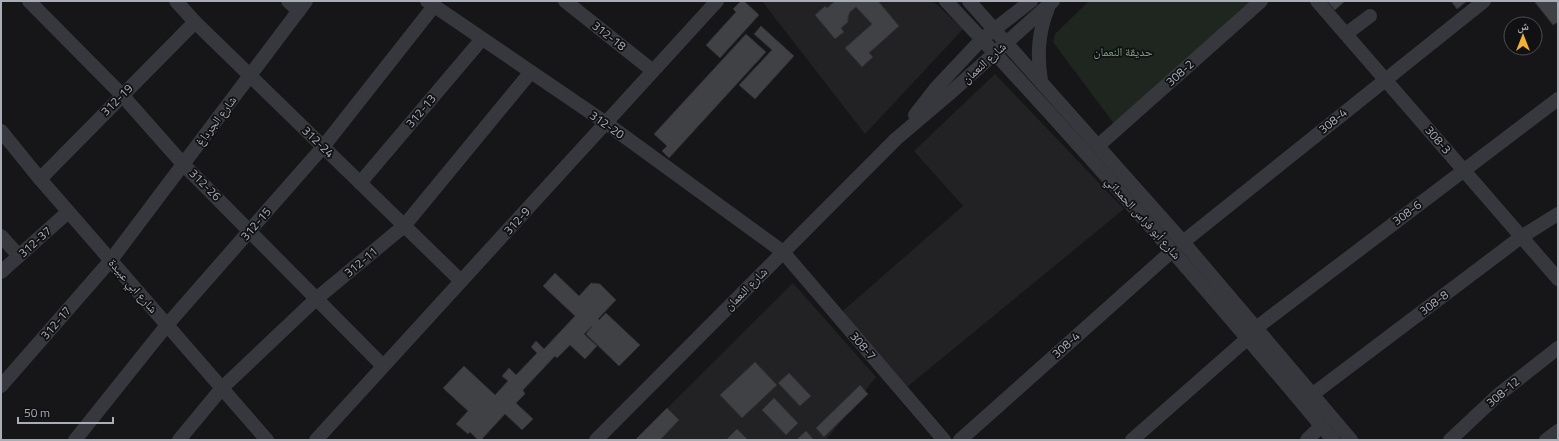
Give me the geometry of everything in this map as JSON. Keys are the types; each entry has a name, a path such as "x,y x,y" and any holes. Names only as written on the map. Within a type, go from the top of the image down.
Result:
{"street":[{"name":"312-26","path":"29,1 122,95 183,164 384,366"},
{"name":"312-24","path":"176,1 195,22 461,282"},
{"path":"288,1 302,6"},
{"name":"312-18","path":"565,1 653,71"},
{"name":"312-9","path":"316,440 717,1"},
{"name":"شارع أبو فراس الحمداني","path":"946,1 1178,246"},
{"name":"شارع أبو فراس الحمداني","path":"969,1 1099,145 1178,246 1252,333 1332,440"},
{"name":"شارع النعمان","path":"896,139 936,88 982,39 1031,1"},
{"name":"308-2","path":"1099,145 1261,1"},
{"name":"308-3","path":"1317,1 1558,279"},
{"name":"308-4","path":"960,440 1178,246 1484,1"},
{"name":"312-20","path":"430,3 606,123 783,252"},
{"name":"312-15","path":"75,440 167,325 323,147 430,3"},
{"path":"1042,82 1038,62 1038,42 1042,23 1051,3"},
{"name":"شارع النعمان","path":"596,440 896,139 1051,3"},
{"name":"شارع الجرداغ","path":"111,260 302,6"},
{"path":"1346,34 1370,16"},
{"name":"312-19","path":"40,179 195,22"},
{"name":"312-13","path":"360,183 482,39"},
{"name":"312-11","path":"179,440 222,388 316,298 404,226 530,72"},
{"name":"308-6","path":"1132,440 1252,333 1558,99"},
{"name":"شارع ابي عبيدة","path":"1,131 68,212 267,440"},
{"name":"312-37","path":"1,272 68,212"},
{"name":"308-8","path":"1313,394 1521,237 1558,214"},
{"path":"1,236 19,256"},
{"name":"308-7","path":"783,252 944,440"},
{"name":"312-17","path":"1,386 111,260"},
{"name":"شارع أبو فراس الحمداني","path":"1252,333 1313,394 1351,440"},
{"name":"308-12","path":"1450,440 1498,395 1558,348"},
{"path":"1307,440 1321,426"},
{"path":"1546,440 1558,431"}],"shaded area":[{"path":"762,1 933,1 963,29 865,134"},
{"path":"995,74 1124,209 902,391 837,316 963,206 914,151"},
{"path":"793,283 876,377 826,440 635,440"}],"green space":[{"name":"حديقة النعمان","path":"1089,1 1260,1 1115,125 1053,42 1055,34"}],"building":[{"path":"741,1 744,1 759,15 720,58 706,45 736,12 733,9"},
{"path":"835,1 878,1 899,26 869,53 873,57 862,67 845,48 872,24 856,7 850,12 848,22 841,28 844,32 835,39 815,15 825,6 827,8"},
{"path":"1327,1 1345,1 1335,10"},
{"path":"1451,1 1467,1 1457,9"},
{"path":"1534,1 1558,1 1558,22 1553,25"},
{"path":"761,26 794,56 755,99 739,85 772,50 754,34"},
{"path":"746,34 766,52 669,158 662,151 667,146 654,134"},
{"path":"555,273 579,296 591,283 600,284 616,300 598,319 599,320 606,313 640,345 619,366 586,334 592,326 584,334 597,346 585,359 570,345 557,358 555,356 523,390 525,394 516,403 533,419 522,430 505,414 481,440 478,440 470,432 468,434 456,424 468,411 443,388 464,366 495,395 508,381 502,376 509,368 516,375 537,353 531,347 536,341 544,349 575,316 543,286"},
{"path":"755,362 777,385 742,418 720,395"},
{"path":"789,373 811,396 800,406 778,383"},
{"path":"860,385 868,394 824,437 816,428"},
{"path":"774,398 798,423 786,435 762,410"},
{"path":"667,408 679,420 660,440 637,440 636,439"},
{"path":"737,429 748,440 726,440"},
{"path":"806,431 814,440 796,440"}]}
